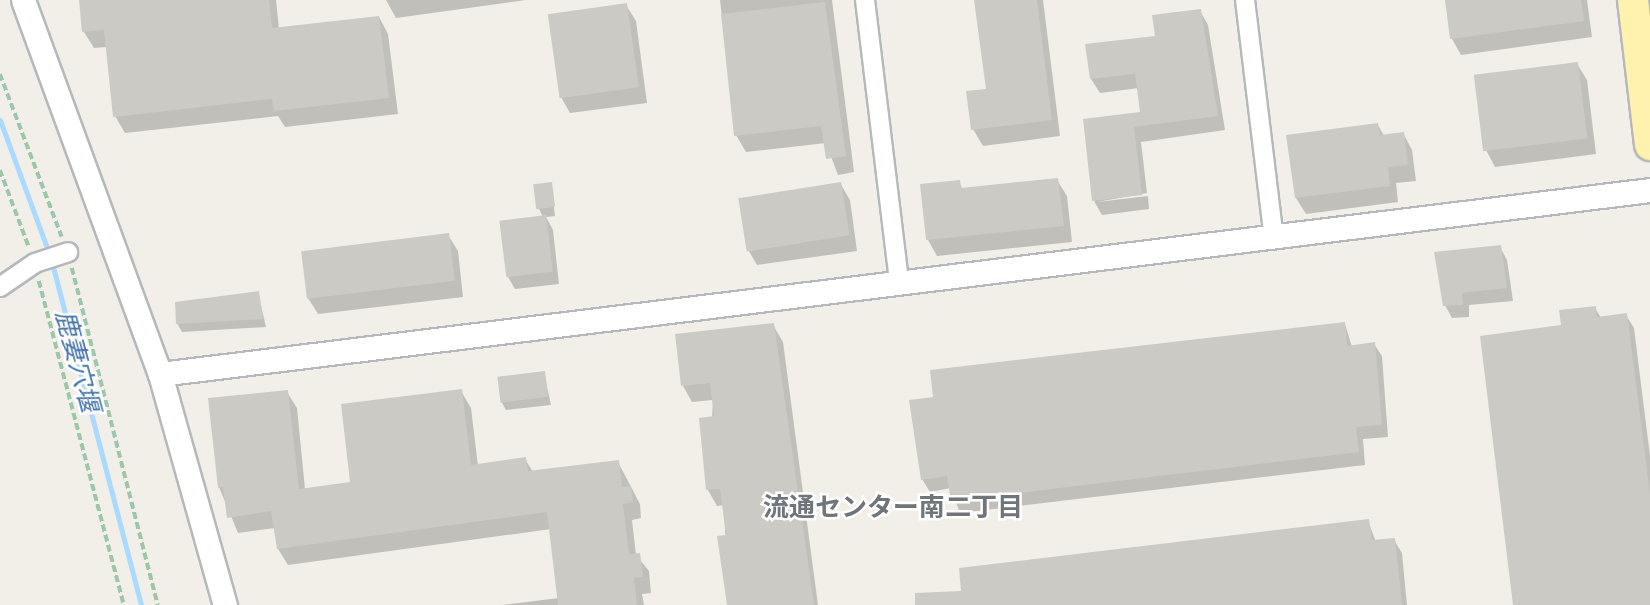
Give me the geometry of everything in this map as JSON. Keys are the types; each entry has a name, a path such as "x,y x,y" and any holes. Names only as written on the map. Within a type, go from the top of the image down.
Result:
{"main road":[{"path":"1633,0 1650,145"}],"street":[{"path":"23,0 160,374 225,605"},
{"path":"865,0 899,283"},
{"path":"1245,0 1274,239"},
{"path":"160,374 1274,239 1650,190"},
{"path":"0,287 52,258"}],"path":[{"path":"0,74 52,258 158,605"},
{"path":"0,170 52,258 124,605"}],"building":[{"path":"79,0 269,0 272,28 379,16 389,98 274,111 272,99 113,117 104,30 82,32"},
{"path":"974,0 1037,0 1052,120 971,130 966,91 986,89"},
{"path":"1445,0 1581,0 1584,21 1450,39"},
{"path":"825,2 846,156 826,159 821,126 734,136 721,14"},
{"path":"627,3 639,87 560,98 548,14"},
{"path":"1201,9 1218,116 1134,127 1142,195 1092,201 1083,119 1140,112 1135,74 1090,79 1085,44 1155,36 1152,15"},
{"path":"1578,62 1587,138 1483,151 1474,75"},
{"path":"1378,123 1380,135 1404,132 1408,165 1388,167 1390,186 1295,198 1286,135"},
{"path":"1058,178 1064,226 926,240 920,184 960,180 961,188"},
{"path":"552,182 555,207 536,209 533,184"},
{"path":"841,182 849,235 747,252 738,198"},
{"path":"546,215 553,272 506,277 499,221"},
{"path":"449,233 455,281 307,299 301,251"},
{"path":"1501,245 1507,288 1462,293 1463,305 1443,306 1434,252"},
{"path":"259,291 263,319 176,324 175,302"},
{"path":"1596,306 1597,317 1627,313 1650,494 1650,605 1513,605 1480,336 1561,325 1559,310"},
{"path":"1345,322 1347,346 1375,342 1382,425 1356,427 1359,452 951,501 947,476 921,480 909,400 933,397 930,370"},
{"path":"774,323 814,605 727,605 717,536 726,535 720,489 706,490 699,418 714,416 710,383 681,386 675,334"},
{"path":"545,371 548,397 501,403 497,377"},
{"path":"462,389 471,465 526,457 528,471 619,460 622,487 631,486 633,502 623,504 629,554 640,553 643,577 634,578 637,605 558,605 547,512 277,549 271,511 227,518 223,487 218,488 208,398 288,390 299,489 350,482 341,404"},
{"path":"1369,519 1372,540 1395,538 1402,605 915,605 915,593 961,591 959,568"}],"waterway":[{"name":"鹿妻穴堰","path":"0,120 49,253"},
{"name":"鹿妻穴堰","path":"52,263 141,605"}],"district":[{"name":"流通センター南二丁目","path":"893,508"}]}
